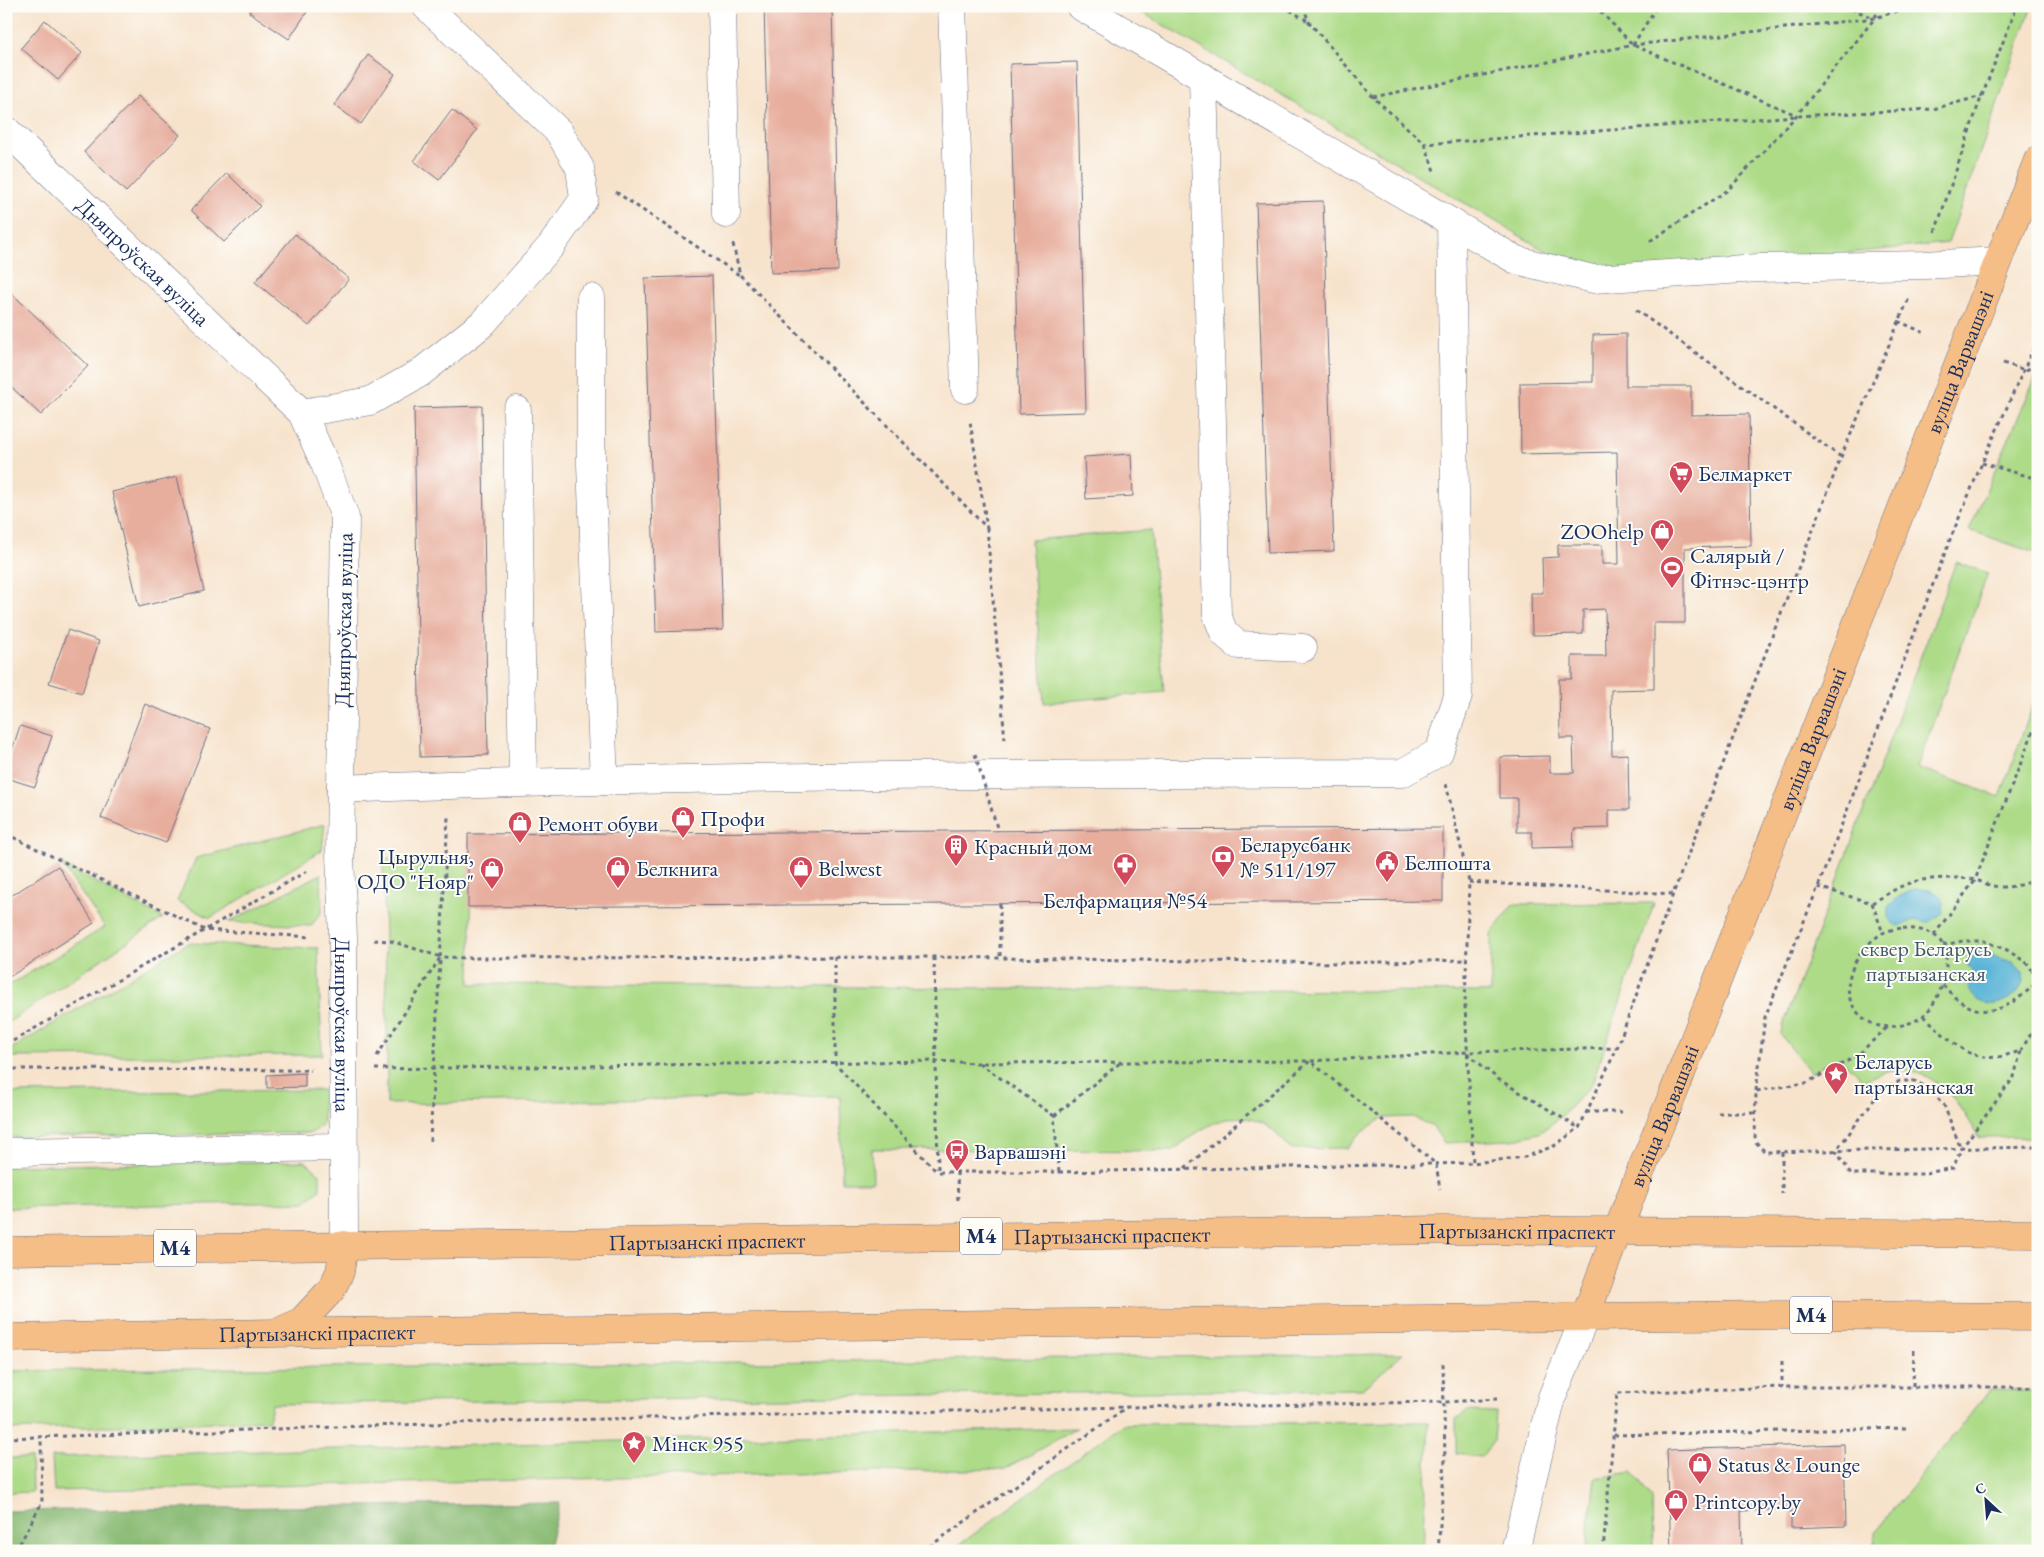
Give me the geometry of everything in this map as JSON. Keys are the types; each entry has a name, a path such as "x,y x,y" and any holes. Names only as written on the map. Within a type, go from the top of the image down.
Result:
{"main road":[{"name":"вуліца Варвашэні","path":"1585,1317 2038,160"},
{"name":"Партызанскі праспект","path":"6,1252 344,1245 1440,1230 2038,1234"},
{"path":"278,1333 302,1321 331,1290 340,1272 344,1245"},
{"name":"Партызанскі праспект","path":"6,1338 1585,1317 1792,1315 2038,1317"}],"street":[{"path":"302,413 370,401 420,373 482,324 552,246 584,199 580,168 559,132 426,6"},
{"path":"722,6 726,214"},
{"path":"952,6 964,389"},
{"path":"1080,6 1516,260 1593,279 1758,268 1924,266 1998,262"},
{"path":"1203,77 1217,615 1224,633 1238,645 1303,648"},
{"name":"Дняпроўская вуліца","path":"6,130 302,413 325,464 345,517 340,852 343,939 344,1245"},
{"path":"341,788 523,782 1007,774 1402,773 1439,752 1458,696 1451,222"},
{"path":"591,298 591,464 604,781"},
{"path":"517,410 523,782"},
{"path":"6,1152 343,1147"},
{"path":"1515,1551 1552,1397 1585,1317"}],"path":[{"path":"1283,6 1309,22 1373,97 1425,144 1796,116 1933,109 1982,96"},
{"path":"1303,6 1309,22"},
{"path":"1596,6 1632,45 1796,116"},
{"path":"1632,45 1657,6"},
{"path":"1844,6 1875,18"},
{"path":"1649,242 1728,190 1796,116 1875,18 1879,6"},
{"path":"1373,97 1632,45 1875,18 1912,6"},
{"path":"835,957 835,1063 938,1172 1059,1172 1473,1163 1525,1157 1554,1146 1579,1128 1617,1048 1841,457 1898,322 1924,266 1982,96 2017,6"},
{"path":"580,168 740,275 987,528"},
{"path":"726,214 740,275"},
{"path":"1633,307 1841,457"},
{"path":"1898,322 1927,334"},
{"path":"2038,338 1949,542 1818,887 1766,1017 1756,1091 1754,1141 1765,1152 2038,1147"},
{"path":"2002,363 2024,370 2038,366"},
{"path":"964,389 987,528 1005,744"},
{"path":"1982,463 2038,479"},
{"path":"1934,935 1975,880 2038,719"},
{"path":"1439,752 1469,882 1466,960 1466,1052 1473,1163"},
{"path":"975,754 998,831"},
{"path":"430,1141 450,784"},
{"path":"6,834 205,930 391,941 441,957 934,957 1340,963 1466,960"},
{"path":"6,1045 340,852"},
{"path":"1872,903 1896,887 1912,881 1932,879 1975,880 2005,888 2032,881 2038,876"},
{"path":"1469,882 1674,894"},
{"path":"1818,887 1872,903"},
{"path":"1872,903 1883,933"},
{"path":"1000,904 1000,958"},
{"path":"1903,928 1919,929 1934,935 1942,945 1947,965 1943,985 1924,1016 1901,1026 1886,1028 1871,1024 1857,1012 1848,997 1847,980 1852,967 1862,951 1883,933 1903,928"},
{"path":"1942,945 1963,941 1984,941 2007,950 2027,963 2038,980 2019,1000 2004,1007 1989,1010 1974,1009 1962,1003 1943,985"},
{"path":"374,1061 441,957"},
{"path":"934,957 938,1172"},
{"path":"1924,1016 1956,1045 1973,1056 1997,1057 2020,1051"},
{"path":"1836,1151 1851,1174 1921,1174 1953,1168 1961,1149 2014,1077 2020,1051 2038,1021"},
{"path":"1756,1091 1806,1083 1857,1056 1886,1028"},
{"path":"368,1069 936,1061 978,1063 1310,1061 1466,1052 1617,1048"},
{"path":"1466,1052 1498,1079 1579,1128"},
{"path":"1310,1061 1436,1164 1440,1189"},
{"path":"1184,1169 1310,1061"},
{"path":"1054,1116 1120,1062"},
{"path":"978,1063 1054,1116"},
{"path":"6,1069 319,1070"},
{"path":"1836,1151 1882,1090 1900,1081 1915,1081 1930,1089 1944,1105 1961,1149"},
{"path":"1586,1112 1626,1112"},
{"path":"1718,1113 1756,1113"},
{"path":"1054,1116 1059,1172"},
{"path":"1782,1152 1782,1194"},
{"path":"1782,1361 1782,1387"},
{"path":"1438,1551 1444,1494 1445,1402 1443,1362"},
{"path":"1604,1551 1617,1393 1782,1387 2038,1387"},
{"path":"6,1438 518,1420 1497,1400"},
{"path":"922,1551 1128,1407"},
{"path":"1614,1435 1907,1428"},
{"path":"16,1551 42,1502 41,1436"}],"green space":[{"path":"1131,6 2032,6 1948,243 1593,279"},
{"path":"2038,372 2038,554 1969,530"},
{"path":"1151,530 1164,692 1044,703 1031,540"},
{"name":"сквер Беларусь партызанская","path":"1956,562 1988,573 1917,767 2000,797 2038,691 2038,1137 1979,1138 1964,1112 1945,1090 1921,1074 1907,1070 1892,1070 1862,1081 1857,1073 1845,1064 1832,1062 1818,1067 1811,1073 1780,1034"},
{"path":"325,824 322,850 210,918 177,901 196,858"},
{"path":"383,859 472,864 470,984 1491,992 1491,934 1513,904 1654,903 1592,1084 1562,1116 1539,1133 1511,1140 1444,1143 1433,1127 1413,1117 1383,1118 1363,1131 1348,1148 1290,1149 1271,1129 1257,1121 1231,1118 1207,1127 1172,1151 872,1149 873,1182 842,1182 840,1096 387,1104"},
{"path":"61,864 163,918 6,1024 6,987 105,927"},
{"path":"321,874 322,912 311,926 229,922"},
{"path":"188,943 318,948 322,1055 6,1057 6,1052"},
{"path":"323,1090 323,1124 312,1133 6,1137 6,1093"},
{"path":"305,1161 320,1174 320,1189 305,1202 6,1208 6,1166"},
{"path":"1403,1354 1362,1389 272,1404 269,1420 6,1430 6,1371"},
{"path":"1990,1390 2038,1391 2038,1551 1875,1551 1875,1532"},
{"path":"1467,1411 1496,1412 1494,1441 1481,1457 1456,1454 1456,1419"},
{"path":"1429,1422 1423,1551 951,1551 1123,1424"},
{"path":"1077,1428 1005,1469 54,1491 52,1457"},
{"path":"6,1458 31,1458 32,1492 6,1493"},
{"path":"1632,1472 1652,1498 1653,1551 1586,1551 1595,1478"},
{"path":"560,1503 548,1551 6,1551 6,1511"}],"water":[{"path":"1914,889 1932,891 1941,896 1943,901 1942,914 1928,923 1914,920 1899,926 1892,923 1888,917 1888,907 1897,898"},
{"path":"1982,947 1995,957 2012,962 2023,972 2023,981 2020,989 2014,995 1998,1004 1980,1002 1969,990 1968,986 1972,971 1968,965 1969,952 1975,948"}],"building":[{"path":"253,6 311,6 289,39 249,12"},
{"path":"764,6 832,6 838,271 771,273"},
{"path":"45,20 82,53 58,80 21,48"},
{"path":"368,55 395,74 361,124 334,105"},
{"path":"1077,62 1086,412 1019,414 1010,64"},
{"path":"138,96 180,135 126,192 84,152"},
{"path":"452,110 477,130 439,180 414,161"},
{"path":"227,173 260,206 224,242 191,210"},
{"path":"1323,201 1334,551 1268,553 1256,203"},
{"path":"295,234 349,279 309,326 255,282"},
{"path":"712,276 723,630 656,632 645,278"},
{"path":"6,288 88,366 41,415 6,382"},
{"path":"1626,334 1626,386 1691,386 1691,415 1749,414 1751,546 1685,548 1685,623 1654,623 1654,689 1611,690 1612,755 1628,754 1629,810 1609,810 1609,828 1574,829 1573,847 1532,848 1532,832 1517,832 1517,798 1500,798 1500,757 1550,756 1550,773 1574,773 1573,738 1560,738 1559,679 1572,679 1572,656 1606,656 1605,609 1583,610 1583,634 1532,635 1531,593 1543,593 1542,558 1558,557 1558,545 1602,545 1602,564 1619,564 1617,452 1521,454 1520,383 1593,382 1593,335"},
{"path":"482,406 488,755 420,757 414,408"},
{"path":"1131,454 1133,496 1086,499 1084,457"},
{"path":"177,477 204,591 139,607 112,492"},
{"path":"68,630 99,641 82,693 49,683"},
{"path":"145,704 210,729 166,843 101,818"},
{"path":"20,726 52,736 35,787 6,778 6,768"},
{"name":"Красный дом","path":"1443,828 1443,901 468,907 468,834"},
{"path":"58,866 94,923 6,979 6,899"},
{"path":"305,1073 305,1087 267,1088 267,1075"},
{"path":"1844,1444 1846,1526 1791,1528 1791,1509 1741,1511 1742,1551 1671,1551 1667,1450"}],"place":[{"name":"Белмаркет","path":"1681,494"},
{"name":"ZOOhelp","path":"1662,552"},
{"name":"Салярый / Фітнэс-цэнтр","path":"1672,589"},
{"name":"Профи","path":"683,839"},
{"name":"Ремонт обуви","path":"520,844"},
{"name":"Красный дом","path":"956,867"},
{"name":"Беларусбанк № 511/197","path":"1223,878"},
{"name":"Белпошта","path":"1387,883"},
{"name":"Белфармация №54","path":"1125,886"},
{"name":"Белкнига","path":"618,889"},
{"name":"Belwest","path":"801,889"},
{"name":"Цырульня, ОДО \"Нояр\"","path":"492,890"},
{"name":"Беларусь партызанская","path":"1836,1095"},
{"name":"Варвашэні","path":"957,1172"},
{"name":"Мінск 955","path":"634,1464"},
{"name":"Status & Lounge","path":"1700,1485"},
{"name":"Printcopy.by","path":"1676,1522"}]}
